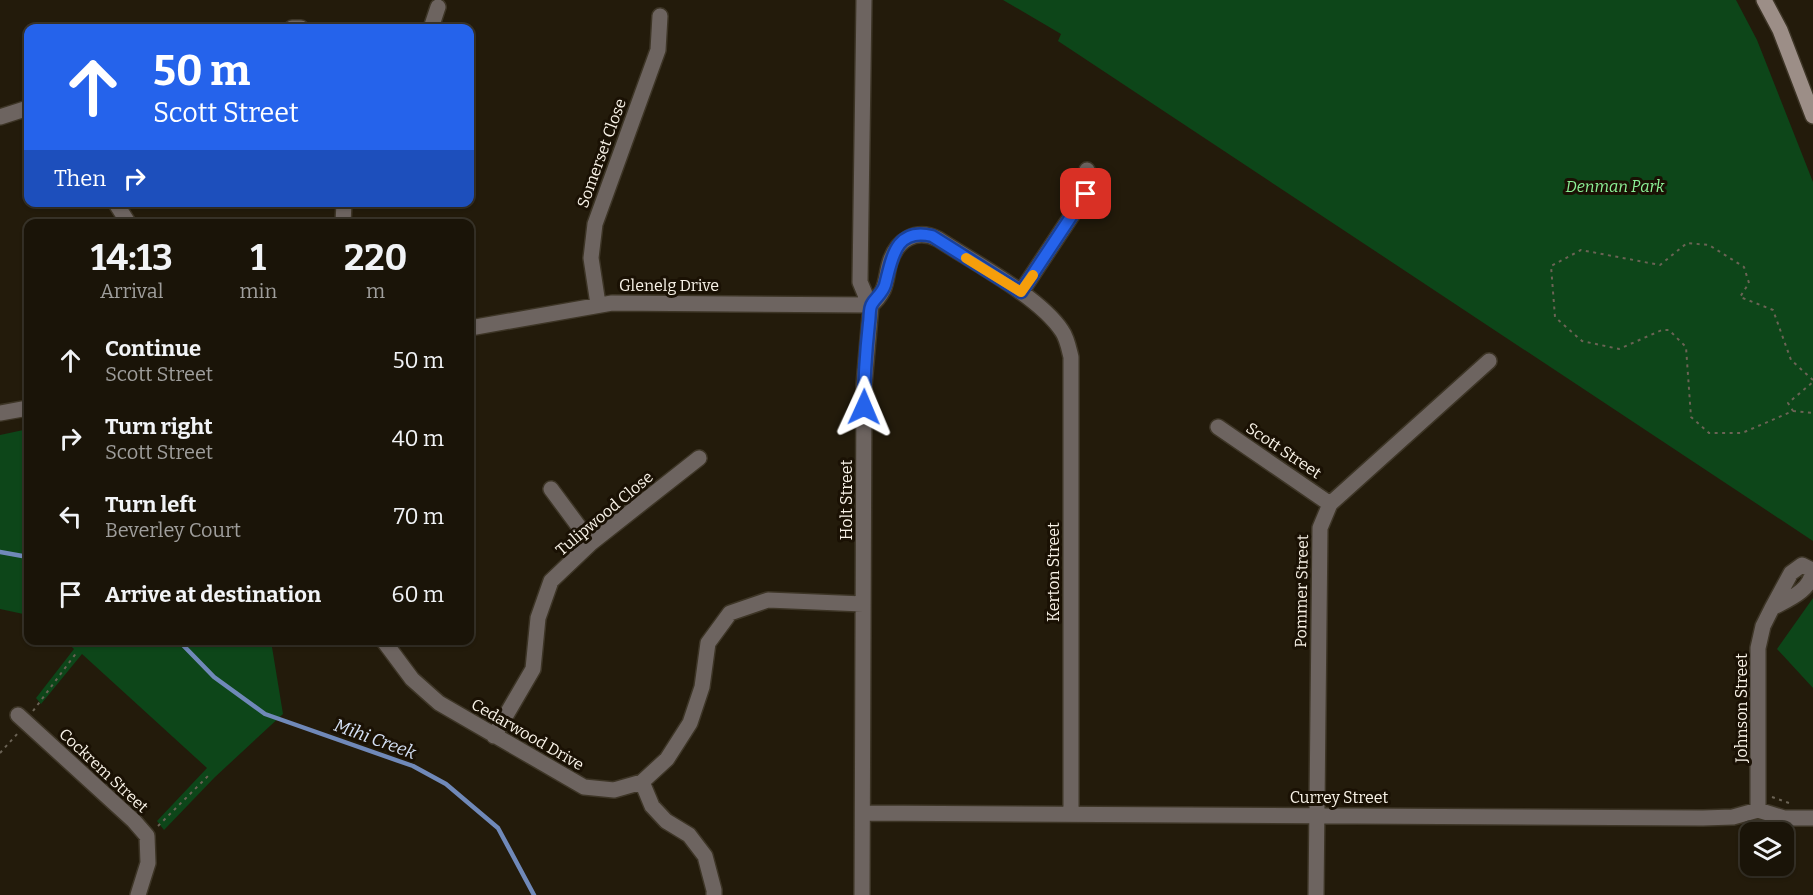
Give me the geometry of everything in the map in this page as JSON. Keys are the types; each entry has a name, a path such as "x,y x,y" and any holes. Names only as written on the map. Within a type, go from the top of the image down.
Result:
{"main road":[{"path":"1764,0 1780,30 1813,116"}],"street":[{"name":"Holt Street","path":"862,895 865,374 871,305 860,282 864,0"},
{"path":"432,24 438,7"},
{"name":"Somerset Close","path":"598,304 591,258 595,224 658,50 660,16"},
{"path":"0,117 24,109"},
{"path":"871,305 882,291 896,249 906,239 919,235 938,239 1021,292 1086,194 1087,170"},
{"name":"Kerton Street","path":"1021,292 1048,314 1064,332 1071,357 1071,813"},
{"name":"Glenelg Drive","path":"474,327 598,304 629,302 871,305"},
{"name":"Pommer Street","path":"1316,895 1320,528 1330,504 1489,361"},
{"path":"0,413 24,409"},
{"name":"Scott Street","path":"1218,427 1330,504"},
{"name":"Tulipwood Close","path":"494,735 533,669 538,618 551,581 591,543 699,458"},
{"path":"551,489 591,543"},
{"name":"Cedarwood Drive","path":"387,645 412,679 439,703 584,787 614,790 642,782 667,759 690,723 702,687 708,643 730,613 768,600 863,604"},
{"name":"Johnson Street","path":"1758,804 1758,648 1763,626 1772,608"},
{"name":"Cockrem Street","path":"22,719 134,821 147,836 148,863 138,895"},
{"path":"642,782 652,806 666,821 689,835 705,856 714,895"},
{"name":"Currey Street","path":"863,813 1703,818 1733,817 1758,804 1784,818 1813,818"}],"path":[{"path":"1793,411 1788,403 1813,381 1791,360 1773,310 1740,297 1749,283 1744,267 1709,245 1687,243 1660,265 1581,250 1551,266 1555,316 1582,341 1619,349 1662,330 1669,330 1682,341 1686,347 1691,417 1709,434 1742,434 1793,411 1813,413"},
{"path":"0,753 22,719 77,652"},
{"path":"147,836 210,774"},
{"path":"1758,804 1775,797 1791,804"}],"green space":[{"name":"Denman Park","path":"1003,0 1736,0 1757,40 1813,182 1813,541 1058,41 1061,34"},
{"path":"24,430 24,614 0,609 0,435"},
{"path":"1813,598 1813,688 1777,649"},
{"path":"70,645 272,645 283,714 215,777 164,830 157,821 207,768 82,654 41,704 36,698 74,649"}],"waterway":[{"name":"Mihi Creek","path":"0,552 24,556"},
{"name":"Mihi Creek","path":"183,645 214,677 265,714 413,766 446,784 498,828 534,895"}],"slow traffic":[{"path":"966,258 1021,292 1033,275"}],"route":[{"path":"864,407 865,362 871,305 882,291 892,256 903,241 910,236 932,236 1021,292 1086,194"}]}
